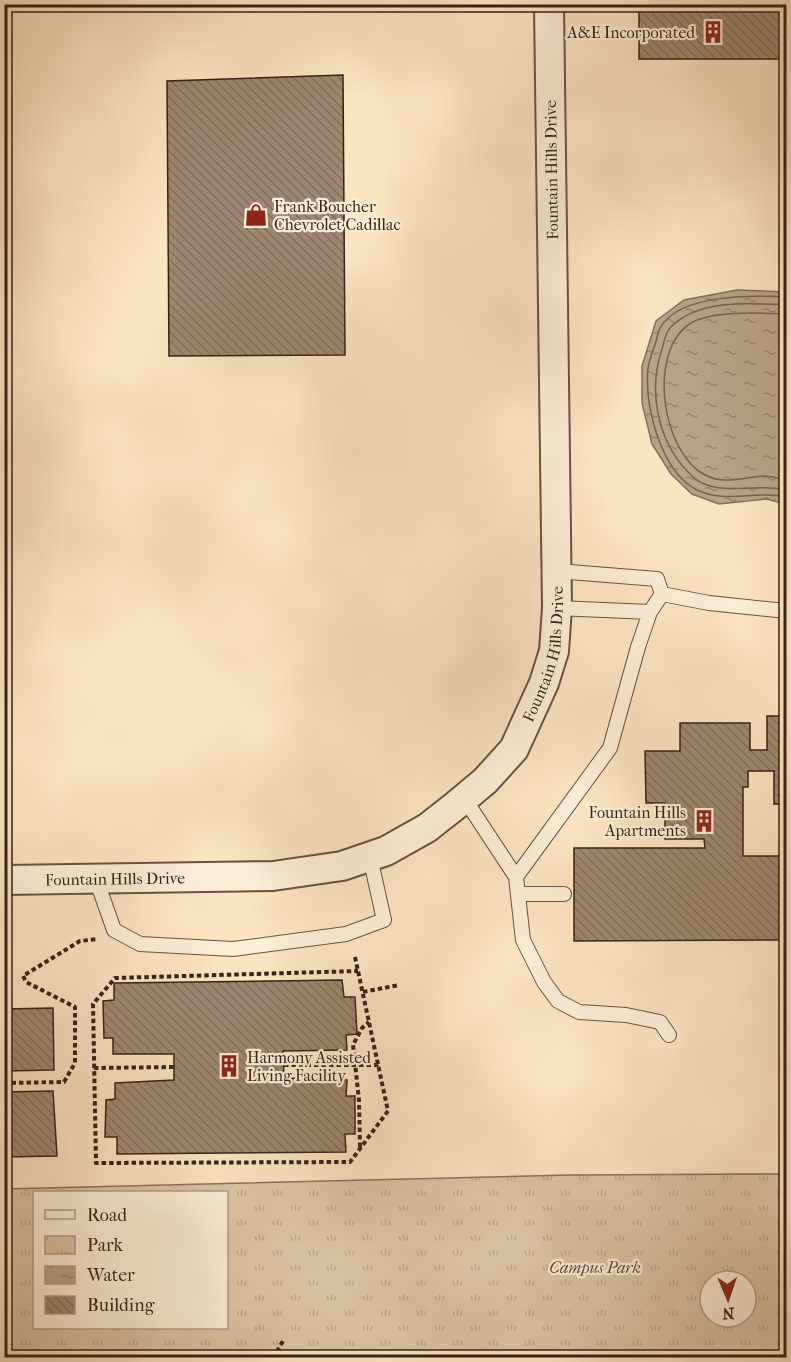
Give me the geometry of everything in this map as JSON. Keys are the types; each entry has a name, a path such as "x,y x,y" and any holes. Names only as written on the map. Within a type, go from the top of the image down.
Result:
{"street":[{"name":"Fountain Hills Drive","path":"4,880 273,876 342,867 387,851 427,828 485,781 514,748 544,683 554,651 557,608 549,4"}],"lane":[{"path":"557,571 657,579 662,594"},
{"path":"662,594 709,603 786,611"},
{"path":"516,877 610,748 650,612 662,594"},
{"path":"557,608 650,612"},
{"path":"464,798 516,877 523,940 544,982 558,1001 579,1012 627,1015 660,1022 669,1035"},
{"path":"96,879 114,930 140,944 233,948 346,934 384,920 370,857"},
{"path":"518,894 564,894"}],"path":[{"path":"4,1083 64,1082 75,1063 75,1007 26,982 23,976 80,941 99,939 114,930"},
{"path":"356,957 388,1111 350,1162 96,1163 93,1004 115,978 358,971"},
{"path":"363,992 399,985"},
{"path":"360,1148 359,1100 353,1045 362,1028 369,1022"},
{"path":"284,1065 379,1065"},
{"path":"94,1068 174,1067"},
{"path":"273,1358 283,1341"}],"green space":[{"name":"Campus Park","path":"786,1174 786,1357 5,1357 5,1189 570,1175"}],"water":[{"path":"737,290 786,292 786,504 766,499 719,504 692,494 671,474 652,444 642,403 642,366 656,321 684,300"}],"building":[{"name":"A&E Incorporated","path":"639,4 786,4 786,59 639,59"},
{"name":"Frank Boucher Chevrolet Cadillac","path":"343,75 345,355 169,356 167,81"},
{"name":"Fountain Hills Apartments","path":"767,716 786,716 786,804 774,804 774,771 748,771 748,787 743,787 743,856 786,856 786,940 574,941 574,848 705,848 704,839 665,839 665,803 646,803 645,751 680,751 680,723 750,723 750,750 767,750"},
{"name":"Harmony Assisted Living Facility","path":"342,980 344,997 355,997 357,1034 346,1035 347,1050 283,1051 284,1078 347,1080 346,1096 355,1096 355,1134 345,1134 346,1152 117,1154 117,1137 105,1137 106,1100 115,1099 115,1083 174,1080 174,1054 113,1054 113,1038 104,1038 103,1001 114,1000 114,983"},
{"path":"53,1008 54,1070 4,1071 4,1009"},
{"path":"53,1091 57,1156 4,1157 4,1092"}],"place":[{"name":"A&E Incorporated","path":"713,32"},
{"name":"Frank Boucher Chevrolet Cadillac","path":"256,215"},
{"name":"Fountain Hills Apartments","path":"704,821"},
{"name":"Harmony Assisted Living Facility","path":"229,1066"}]}
